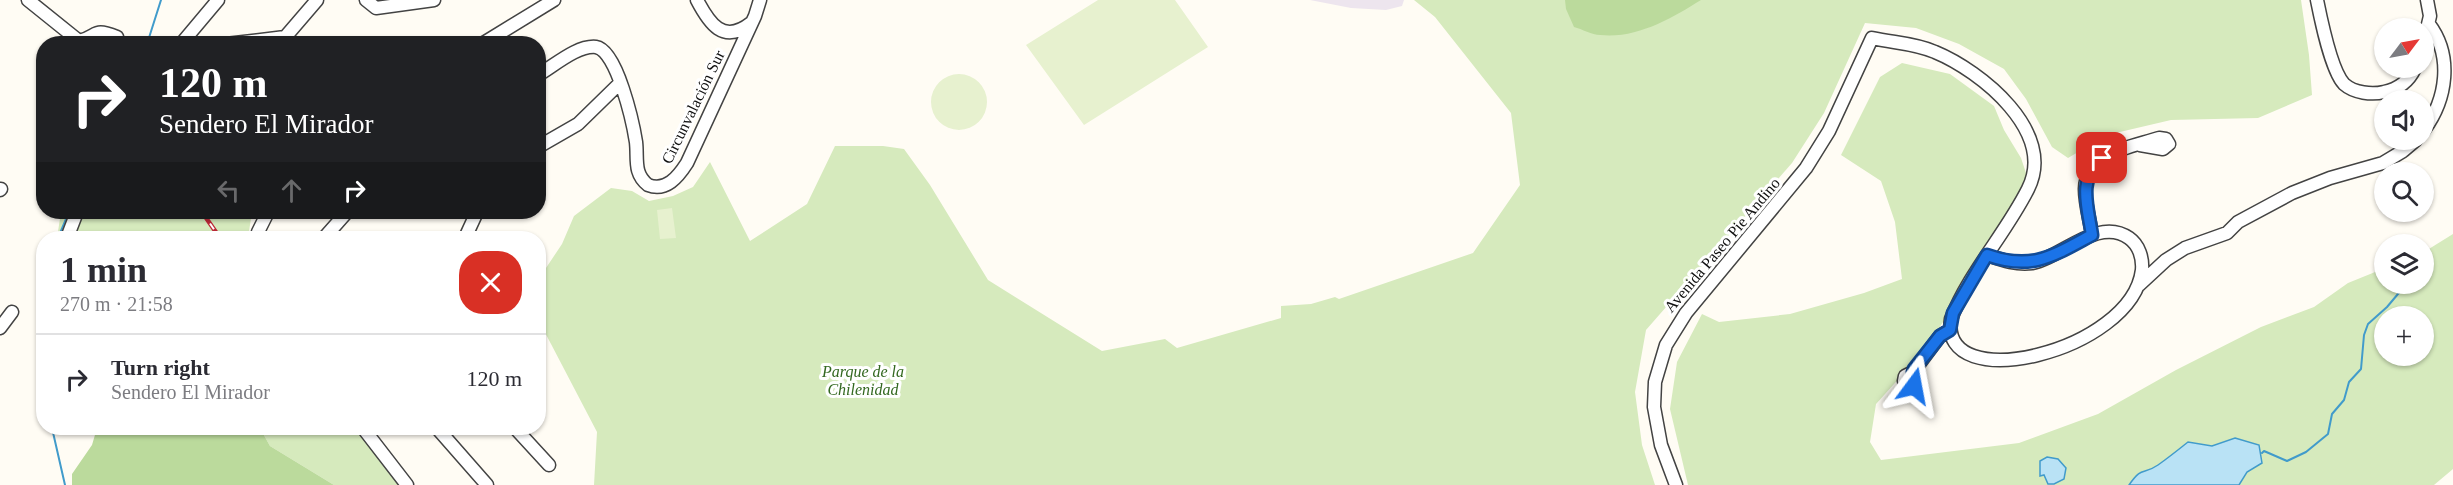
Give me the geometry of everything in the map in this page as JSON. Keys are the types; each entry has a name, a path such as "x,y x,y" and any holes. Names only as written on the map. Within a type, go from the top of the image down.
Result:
{"street":[{"path":"28,0 73,36"},
{"path":"188,36 218,0"},
{"path":"286,36 317,0"},
{"path":"366,0 376,8 434,0"},
{"path":"495,36 555,0"},
{"name":"Circunvalación Sur","path":"697,0 709,22 719,30 732,32 752,22"},
{"path":"752,22 760,0"},
{"path":"2317,0 2333,62 2343,83 2365,93 2388,92 2408,78"},
{"path":"2427,0 2428,18"},
{"name":"Circunvalación Sur","path":"546,70 578,52 597,47 608,54 620,83 636,141 638,172 648,185 658,187 676,177 687,163 752,22"},
{"path":"88,36 96,32 114,36"},
{"path":"2434,32 2443,52 2445,76 2434,113"},
{"name":"Avenida Paseo Pie Andino","path":"1676,485 1661,445 1654,407 1657,369 1666,345 1686,313 1806,168 1829,131 1872,38 1915,45 1961,65 2002,98 2023,126 2032,144 2036,165 2029,188 1987,255"},
{"path":"546,142 578,124 620,83"},
{"path":"2092,235 2085,189 2091,169 2108,155 2140,145"},
{"path":"2147,269 2140,251 2130,238 2114,232 2092,235 2033,262 2014,263 1987,255 1953,313 1950,330 1959,347 1976,357 1998,360 2031,357 2066,346 2092,335 2119,311 2147,269 2185,248 2227,233 2246,217 2292,193 2331,178 2383,163 2404,150"},
{"path":"330,231 340,219"},
{"path":"0,328 12,312"},
{"path":"1913,372 1940,336 1950,330"},
{"path":"368,435 407,485"},
{"path":"443,435 487,485"},
{"path":"521,435 549,465"}],"shaded area":[{"path":"1310,0 1404,0 1402,6 1386,10 1351,8"}],"green space":[{"path":"1098,0 1175,0 1208,47 1084,125 1026,45"},
{"name":"Parque de la Chilenidad","path":"1414,0 2301,0 2312,95 2258,118 2171,120 2107,135 2068,158 2052,147 2026,99 2004,69 1959,44 1916,28 1865,23 1824,113 1792,163 1646,330 1635,392 1642,445 1655,485 594,485 597,432 546,334 546,268 562,244 574,216 611,188 632,191 649,201 673,196 693,187 710,162 750,241 807,204 835,146 883,146 904,149 930,185 988,280 1102,351 1165,339 1177,348 1281,318 1281,306 1311,304 1335,297 1339,299 1473,253 1520,185 1511,113 1435,17"},
{"path":"1565,0 1701,0 1654,26 1627,34 1597,35 1574,27 1566,9"},
{"path":"1902,63 1950,74 1994,106 2004,130 2021,158 2028,179 1988,243 1960,297 1922,353 1876,404 1870,442 1881,460 2019,443 2098,414 2176,370 2261,327 2314,307 2348,283 2374,272 2374,294 2434,294 2434,246 2453,234 2453,469 2434,485 1688,485 1670,409 1677,362 1702,314 1719,322 1790,314 1864,293 1902,279 1895,222 1881,181 1841,155 1880,77"},
{"path":"959,74 974,79 982,87 987,102 982,117 974,125 959,130 944,125 936,117 931,102 936,87 944,79"},
{"path":"672,208 676,238 660,239 657,210"},
{"path":"60,219 251,219 249,231 58,231"},
{"path":"95,435 264,435 270,446 334,485 72,485 72,474 92,445"},
{"path":"264,435 362,435 403,485 334,485 270,446"}],"water":[{"path":"2235,438 2259,445 2262,463 2247,472 2239,485 2129,485 2140,473 2158,465 2188,442 2212,446"},
{"path":"2047,457 2058,459 2066,468 2064,479 2054,484 2048,484 2044,475 2040,476 2040,461"}],"waterway":[{"path":"150,36 161,0"},
{"path":"61,231 66,219"},
{"path":"2262,453 2264,451 2287,461 2306,452 2328,434 2332,414 2344,400 2349,382 2361,369 2364,335 2368,324 2398,294"},
{"path":"54,435 65,485"}],"railway":[{"path":"207,219 215,231"}],"route":[{"path":"1914,386 1918,382 1913,372 1914,369 1940,336 1950,330 1953,313 1987,255 2014,263 2033,262 2092,235 2086,184 2091,169 2102,158"}]}
